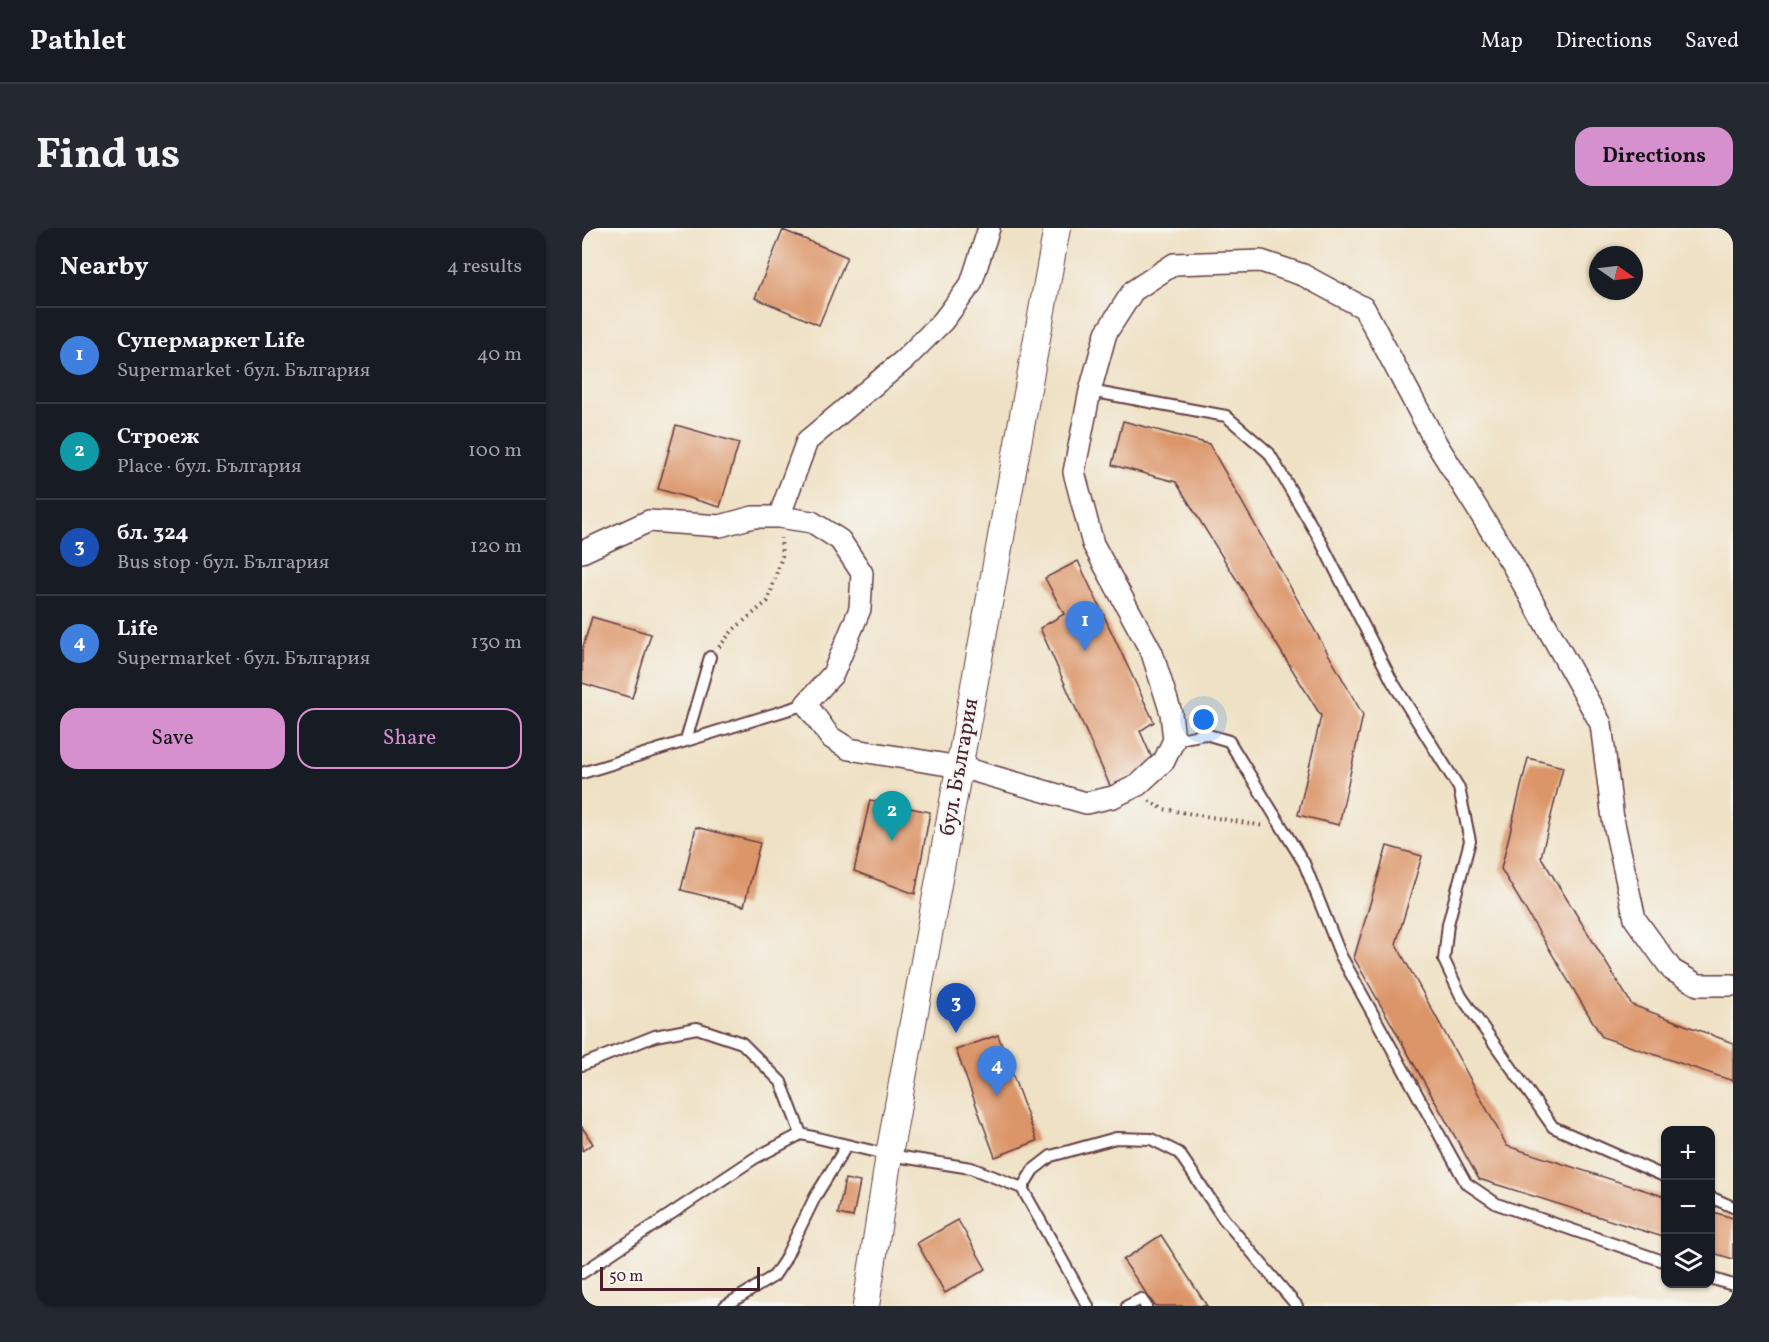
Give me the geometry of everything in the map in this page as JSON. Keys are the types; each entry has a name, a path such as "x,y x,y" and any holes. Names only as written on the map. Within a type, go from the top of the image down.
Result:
{"street":[{"path":"779,517 807,441 904,360 943,321 971,284 989,228"},
{"name":"бул. България","path":"866,1306 889,1155 1057,228"},
{"path":"582,552 648,521 720,526 753,517 779,517 812,522 840,540 861,573 861,609 833,674 806,704 830,737 849,749 960,767 1086,803 1113,796 1138,785 1164,761 1174,740 1171,713 1152,653 1093,544 1074,472 1090,391 1106,333 1133,291 1174,264 1261,261 1303,275 1364,308 1436,443 1512,564 1601,724 1613,819 1635,919 1672,970 1698,985 1733,985"}],"lane":[{"path":"1090,391 1226,416 1269,453 1319,538 1392,681 1459,788 1470,842 1448,924 1444,960 1461,996 1553,1127 1661,1175"},
{"path":"686,740 710,657"},
{"path":"582,773 806,704"},
{"path":"1174,740 1205,734 1229,741 1304,863 1341,956 1467,1183 1497,1204 1661,1261"},
{"path":"582,1065 655,1036 698,1028 742,1043 781,1082 801,1134"},
{"path":"582,1273 755,1158 801,1134 889,1155 971,1168 1022,1188 1088,1306"},
{"path":"1022,1188 1033,1170 1052,1156 1116,1138 1151,1139 1179,1153 1223,1218 1297,1306"},
{"path":"725,1306 774,1276 784,1261 815,1197 847,1145"},
{"path":"1715,1199 1733,1207"},
{"path":"1715,1280 1733,1285"},
{"path":"1127,1306 1141,1299 1146,1306"}],"path":[{"path":"710,657 733,630 768,601 782,556 779,517"},
{"path":"1129,789 1163,809 1283,828"}],"building":[{"path":"783,230 847,257 819,325 755,298"},
{"path":"1123,421 1209,444 1363,715 1339,825 1298,815 1321,716 1176,482 1112,465"},
{"path":"676,425 739,443 720,507 658,489"},
{"path":"1078,561 1154,722 1140,731 1155,765 1111,788 1040,628 1064,614 1045,578"},
{"path":"592,617 651,634 632,698 582,683 582,650"},
{"path":"1528,758 1563,767 1541,857 1632,1005 1733,1043 1733,1081 1602,1037 1501,869"},
{"path":"870,800 930,812 915,894 854,871"},
{"path":"696,827 760,843 744,906 681,890"},
{"path":"1387,846 1422,856 1396,944 1507,1146 1661,1195 1661,1236 1479,1179 1354,958"},
{"path":"998,1035 1037,1141 995,1157 956,1050"},
{"path":"582,1127 593,1144 582,1151"},
{"path":"845,1179 860,1182 853,1217 838,1214"},
{"path":"1715,1213 1733,1218 1733,1259 1715,1254"},
{"path":"958,1220 986,1269 945,1293 917,1243"},
{"path":"1161,1235 1207,1306 1155,1306 1123,1260"}],"place":[{"name":"Супермаркет Life","path":"1085,651"},
{"name":"Строеж","path":"892,841"},
{"name":"бл. 324","path":"956,1033"},
{"name":"Life","path":"997,1096"}]}
